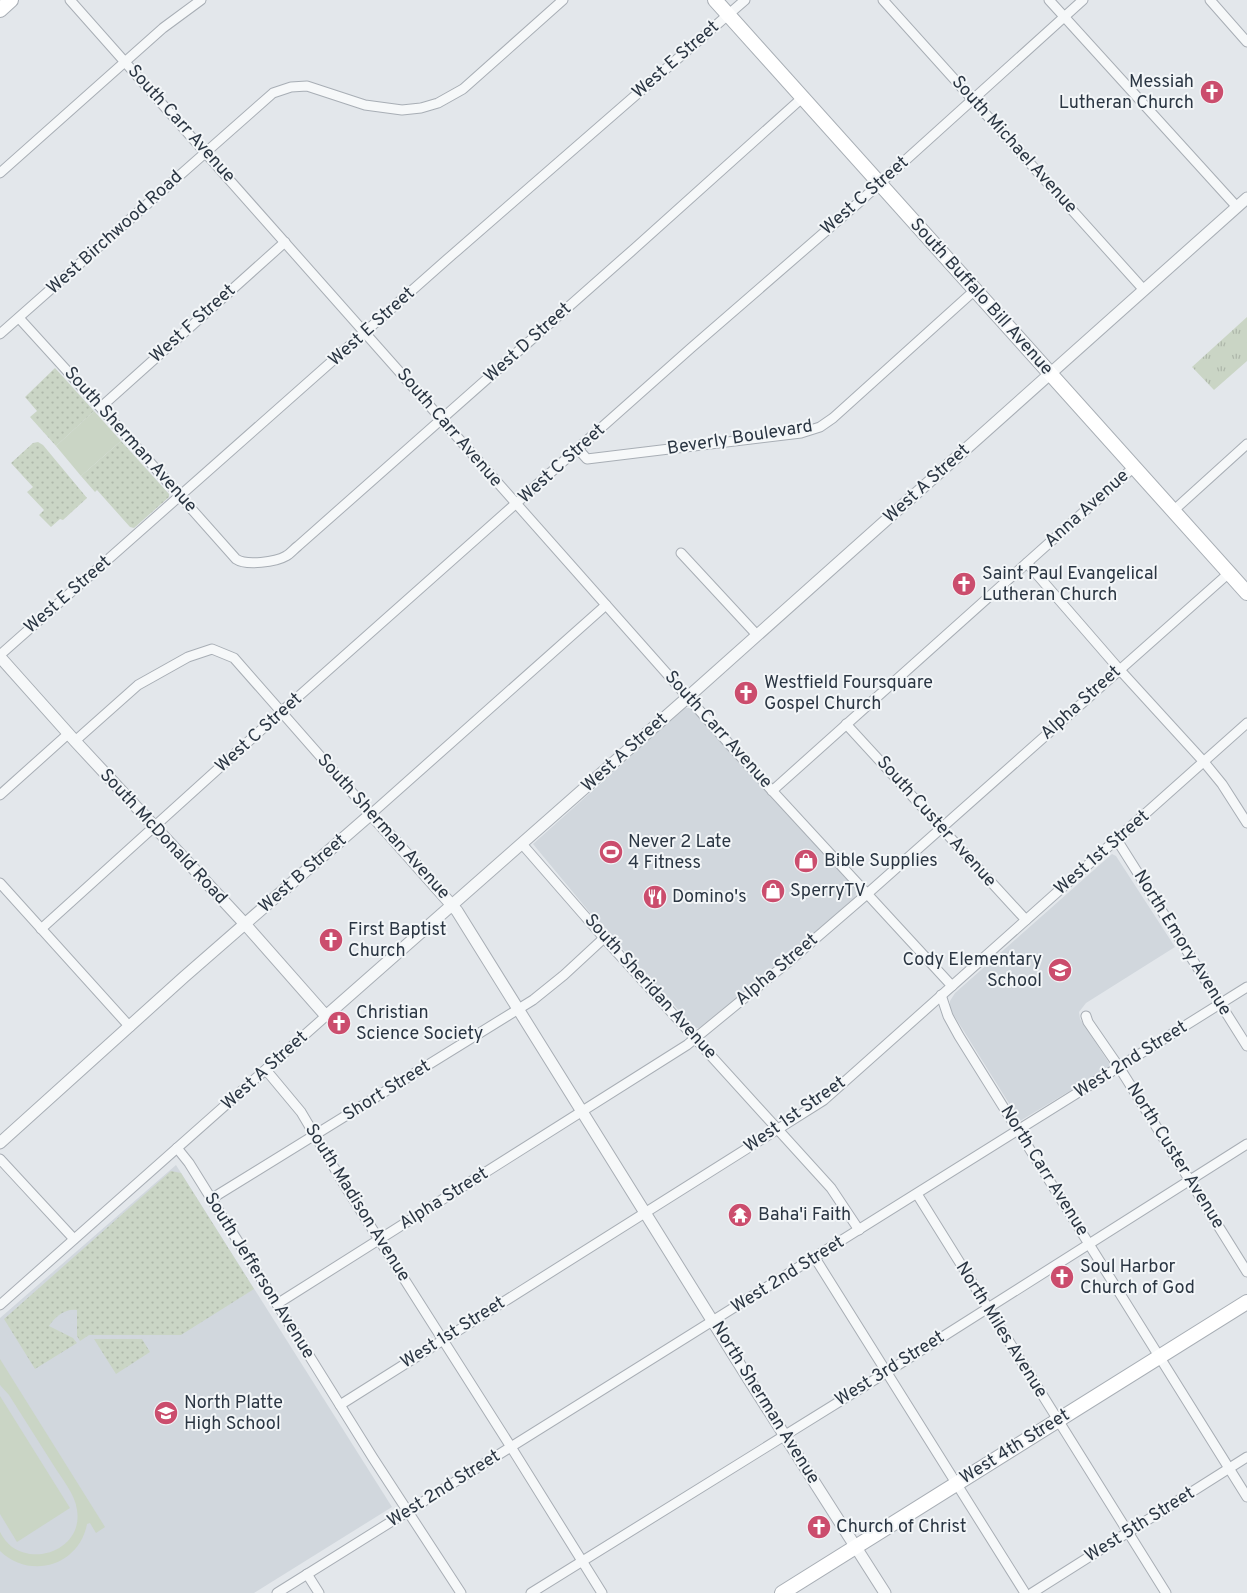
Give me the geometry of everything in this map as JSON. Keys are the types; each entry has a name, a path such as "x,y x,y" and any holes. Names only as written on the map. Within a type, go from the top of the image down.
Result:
{"main road":[{"path":"0,10 11,0"},
{"name":"South Buffalo Bill Avenue","path":"715,0 1247,592"},
{"name":"West 4th Street","path":"782,1593 1247,1302"}],"street":[{"name":"South Carr Avenue","path":"70,0 772,791 952,986"},
{"path":"0,173 163,28 200,0"},
{"name":"West Birchwood Road","path":"0,334 273,93 291,87 307,86 365,105 402,110 421,108 438,103 463,89 563,0"},
{"name":"West E Street","path":"0,656 745,0"},
{"name":"South Michael Avenue","path":"884,0 1144,290"},
{"path":"1049,0 1237,207"},
{"name":"West C Street","path":"41,929 154,826 684,354 879,184 1083,0"},
{"path":"1210,0 1247,42"},
{"name":"West D Street","path":"242,563 262,562 285,557 802,98"},
{"name":"West A Street","path":"0,1305 757,636 1247,198"},
{"name":"West F Street","path":"101,407 285,242"},
{"name":"Beverly Boulevard","path":"578,449 587,459 801,433 820,427 833,418 975,290"},
{"name":"South Sherman Avenue","path":"19,318 236,559 242,563"},
{"path":"1173,510 1247,444"},
{"name":"Anna Avenue","path":"772,791 1134,467"},
{"path":"681,553 757,636"},
{"path":"1027,563 1119,669 1204,762 1222,784 1247,823"},
{"name":"Alpha Street","path":"277,1304 687,1045 867,894 1228,573"},
{"name":"West B Street","path":"0,1143 606,605"},
{"name":"South Sherman Avenue","path":"71,738 138,685 188,657 212,648 234,658 452,906 646,1212"},
{"name":"South McDonald Road","path":"0,656 71,738 245,924 326,1016"},
{"name":"West 1st Street","path":"340,1404 824,1100 1247,723"},
{"name":"South Custer Avenue","path":"846,724 1026,920"},
{"path":"0,795 71,738"},
{"name":"North Emory Avenue","path":"1117,840 1247,1046"},
{"name":"South Sheridan Avenue","path":"522,844 604,938 832,1188 859,1230"},
{"path":"0,883 130,1026"},
{"name":"Short Street","path":"212,1199 534,1000 604,938"},
{"name":"West 2nd Street","path":"277,1593 1247,987"},
{"name":"North Carr Avenue","path":"941,995 948,1016 959,1036 1247,1497"},
{"name":"North Custer Avenue","path":"1086,1016 1088,1022 1119,1067 1247,1272"},
{"name":"South Madison Avenue","path":"266,1070 301,1112 314,1136 602,1593"},
{"name":"West 3rd Street","path":"531,1593 887,1372 1247,1144"},
{"name":"South Jefferson Avenue","path":"177,1148 212,1199 461,1593"},
{"path":"0,1159 74,1239"},
{"name":"North Miles Avenue","path":"916,1194 1166,1593"},
{"name":"North Sherman Avenue","path":"646,1212 784,1435 885,1593"},
{"path":"815,1258 1026,1593"},
{"name":"West 5th Street","path":"1032,1593 1247,1457"},
{"path":"307,1574 319,1593"}],"shaded area":[{"path":"685,708 696,711 858,890 855,897 794,952 699,1028 695,1028 596,920 533,844"},
{"name":"Cody Elementary School","path":"1112,854 1116,856 1175,947 1086,1003 1079,1012 1080,1019 1111,1066 1020,1121 950,1009 950,1001 955,993"},
{"name":"North Platte High School","path":"176,1165 392,1507 254,1593 0,1593 0,1318"}],"green space":[{"path":"1247,317 1247,361 1214,390 1192,367"},
{"path":"55,368 94,411 56,446 30,417 37,411 25,397"},
{"path":"94,411 121,441 81,476 56,446"},
{"path":"121,441 169,494 169,497 134,528 130,527 97,490 95,492 81,476"},
{"path":"38,442 43,445 87,498 63,520 60,519 51,527 39,515 44,510 27,492 33,487 11,463 33,443"},
{"path":"171,1171 181,1173 254,1289 181,1335 89,1335 80,1341 77,1336 77,1310 68,1310 57,1316 49,1326 73,1338 77,1343 35,1369 4,1319"},
{"path":"94,1339 142,1339 150,1352 116,1374"},
{"path":"0,1359 105,1527 96,1533 90,1523 87,1524 82,1538 74,1550 64,1559 52,1564 39,1566 25,1565 12,1560 0,1551 0,1532 12,1547 23,1552 35,1554 57,1549 66,1543 73,1534 77,1523 77,1510 71,1492 9,1395 0,1385"},
{"path":"0,1396 70,1508 17,1542 0,1514"}],"place":[{"name":"Messiah Lutheran Church","path":"1212,92"},
{"name":"Saint Paul Evangelical Lutheran Church","path":"964,584"},
{"name":"Westfield Foursquare Gospel Church","path":"746,693"},
{"name":"Never 2 Late 4 Fitness","path":"611,852"},
{"name":"Bible Supplies","path":"806,861"},
{"name":"SperryTV","path":"773,891"},
{"name":"Domino's","path":"655,897"},
{"name":"First Baptist Church","path":"331,940"},
{"name":"Cody Elementary School","path":"1060,970"},
{"name":"Christian Science Society","path":"339,1023"},
{"name":"Baha'i Faith","path":"740,1215"},
{"name":"Soul Harbor Church of God","path":"1062,1277"},
{"name":"North Platte High School","path":"166,1413"},
{"name":"Church of Christ","path":"819,1527"}]}
